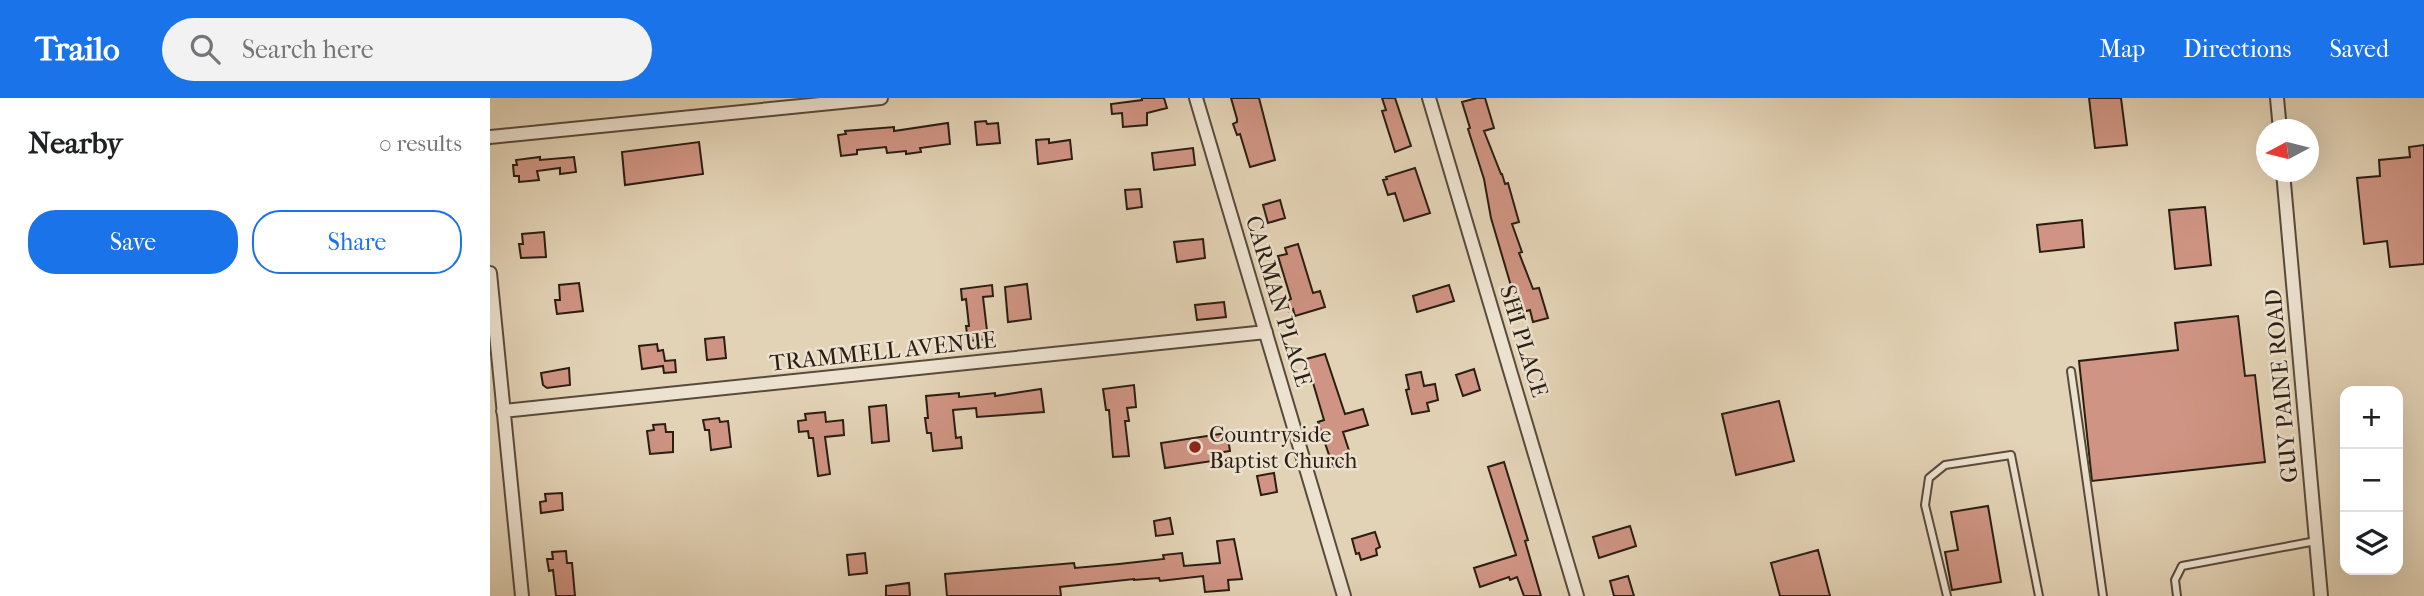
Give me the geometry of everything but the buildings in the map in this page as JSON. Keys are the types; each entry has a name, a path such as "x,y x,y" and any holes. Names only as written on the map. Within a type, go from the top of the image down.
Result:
{"street":[{"path":"490,138 881,98"},
{"name":"CARMAN PLACE","path":"1196,98 1344,596"},
{"name":"SHI PLACE","path":"1429,98 1577,596"},
{"path":"2277,98 2279,119"},
{"name":"GUY PAINE ROAD","path":"2284,182 2321,596"},
{"path":"490,273 522,596"},
{"name":"TRAMMELL AVENUE","path":"503,411 1266,332"}],"lane":[{"path":"2071,371 2103,596"},
{"path":"1947,596 1925,505 1929,478 1945,465 2011,455 2039,596"},
{"path":"2177,596 2175,580 2182,566 2316,541"}],"place":[{"name":"Countryside Baptist Church","path":"1195,447"}]}
